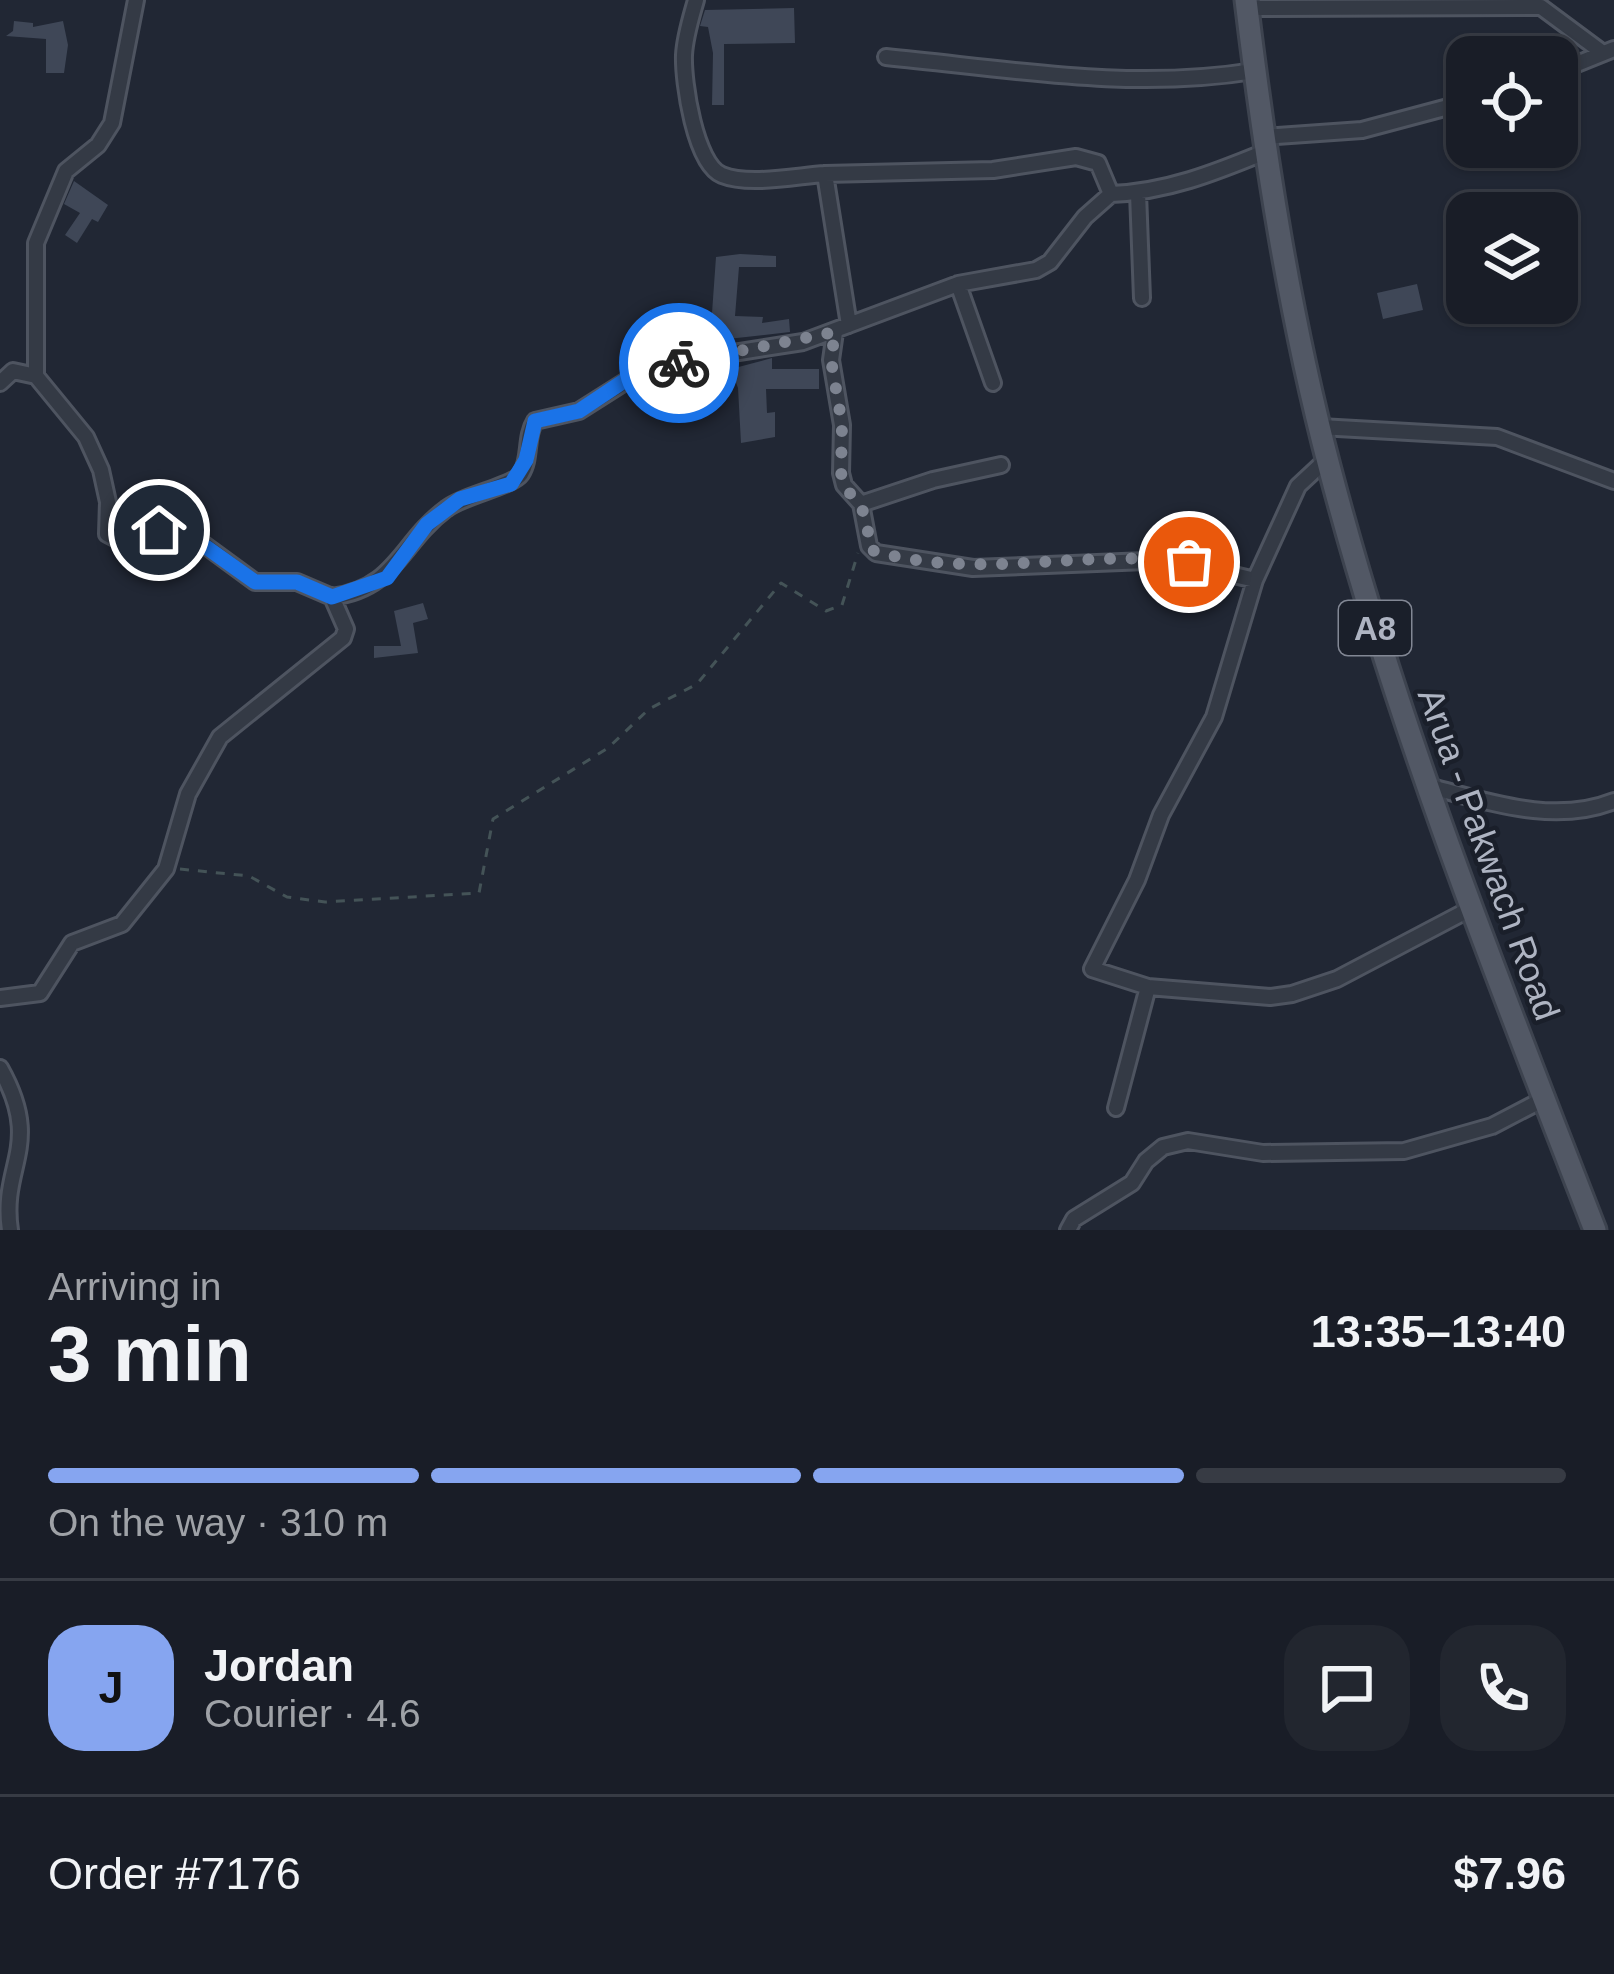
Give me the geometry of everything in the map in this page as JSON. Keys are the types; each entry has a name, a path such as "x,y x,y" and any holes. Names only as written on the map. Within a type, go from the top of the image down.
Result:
{"main road":[{"name":"Arua - Pakwach Road","path":"1246,4 1295,323 1327,460 1395,691 1470,909 1595,1230"}],"street":[{"path":"36,376 36,243 66,171 98,145 112,123 136,0"},
{"path":"696,0 684,59 699,147 710,167 724,176 993,170 1076,158 1098,164 1111,194"},
{"path":"1246,4 1534,6 1546,8 1608,51"},
{"path":"1578,63 1608,51"},
{"path":"886,57 1076,80 1200,80 1255,71"},
{"path":"0,383 14,371 36,376 86,437 101,470 108,502 107,534 142,552 161,530 206,547 255,582 297,582 332,597 387,578 427,524 460,499 511,484 526,460 535,421 579,411 645,367 700,361 842,329 958,284 1044,267 1111,194 1138,193 1199,178 1264,144 1362,130 1446,108"},
{"path":"825,174 842,329 831,360 842,424 841,473 844,485 861,504 869,545 877,553 973,568 1171,560 1255,580"},
{"path":"1138,193 1142,298"},
{"path":"958,284 993,383"},
{"path":"1320,428 1497,437 1614,481"},
{"path":"1327,460 1298,487 1255,580 1214,717 1161,815 1137,880 1092,964 1095,971 1148,987 1270,997 1292,994 1337,979 1470,909"},
{"path":"861,504 933,480 1001,465"},
{"path":"0,998 40,993 72,944 122,924 166,868 188,794 220,736 344,638 346,629 332,597"},
{"path":"1431,787 1544,812 1593,808 1614,801"},
{"path":"1116,1108 1148,987"},
{"path":"0,1068 12,1089 21,1128 4,1187 10,1230"},
{"path":"1067,1230 1074,1219 1132,1184 1146,1161 1163,1147 1188,1141 1262,1153 1404,1151 1492,1126 1544,1099"}],"path":[{"path":"166,868 207,868 249,876 287,897 325,902 479,893 493,819 608,748 649,709 697,684 781,583 826,611 842,605 858,553 869,545"}],"building":[{"path":"794,8 795,43 724,44 724,105 712,105 713,53 708,27 700,26 705,10"},
{"path":"14,21 33,23 33,27 63,21 68,45 64,73 46,73 46,39 6,36 13,31"},
{"path":"74,181 108,205 77,243 65,235 80,213 64,204"},
{"path":"776,256 776,267 739,267 735,316 763,317 762,323 789,319 790,332 710,341 716,257"},
{"path":"1417,284 1423,310 1383,319 1377,293"},
{"path":"772,358 772,369 819,369 819,389 766,389 767,413 775,412 775,437 741,443 738,388 731,369"},
{"path":"423,603 428,619 413,623 418,653 374,658 374,646 401,646 394,611"}],"way so far":[{"path":"679,363 835,332 831,360 842,424 841,473 865,514 871,550 973,568 1092,560 1189,562"}],"route":[{"path":"159,530 206,547 262,585 297,582 325,596 346,595 387,578 427,524 449,506 474,491 511,484 526,460 530,426 535,421 579,411 645,367 679,363"}]}
